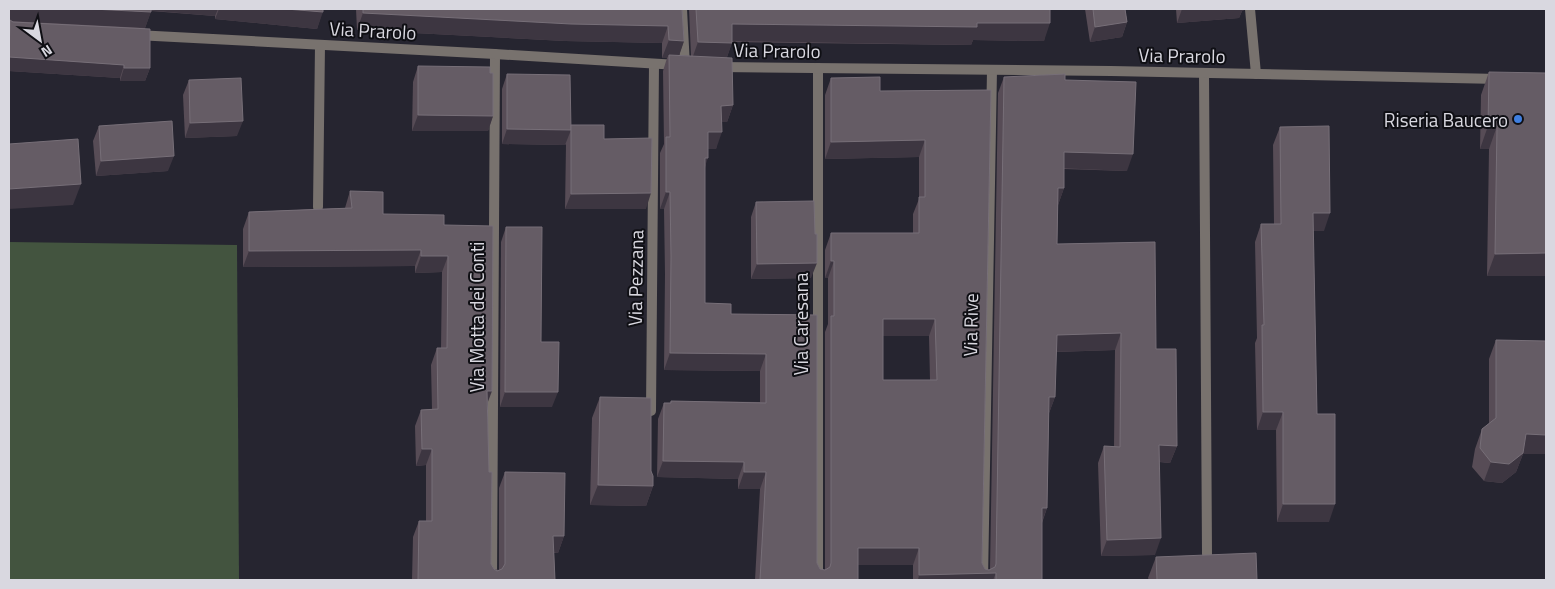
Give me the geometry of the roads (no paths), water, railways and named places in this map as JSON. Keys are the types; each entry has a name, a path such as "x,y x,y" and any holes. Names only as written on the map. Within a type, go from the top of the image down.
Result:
{"street":[{"name":"Via Prarolo","path":"126,34 689,66 682,9"},
{"path":"1250,9 1256,74"},
{"path":"318,207 320,45"},
{"name":"Via Motta dei Conti","path":"492,580 495,54"},
{"name":"Via Pezzana","path":"650,422 654,64"},
{"name":"Via Prarolo","path":"713,67 1204,73 1512,80"},
{"name":"Via Caresana","path":"818,68 818,580"},
{"name":"Via Rive","path":"983,580 992,70"},
{"path":"1204,73 1207,554"}],"place":[{"name":"Riseria Baucero","path":"1518,119"}]}
